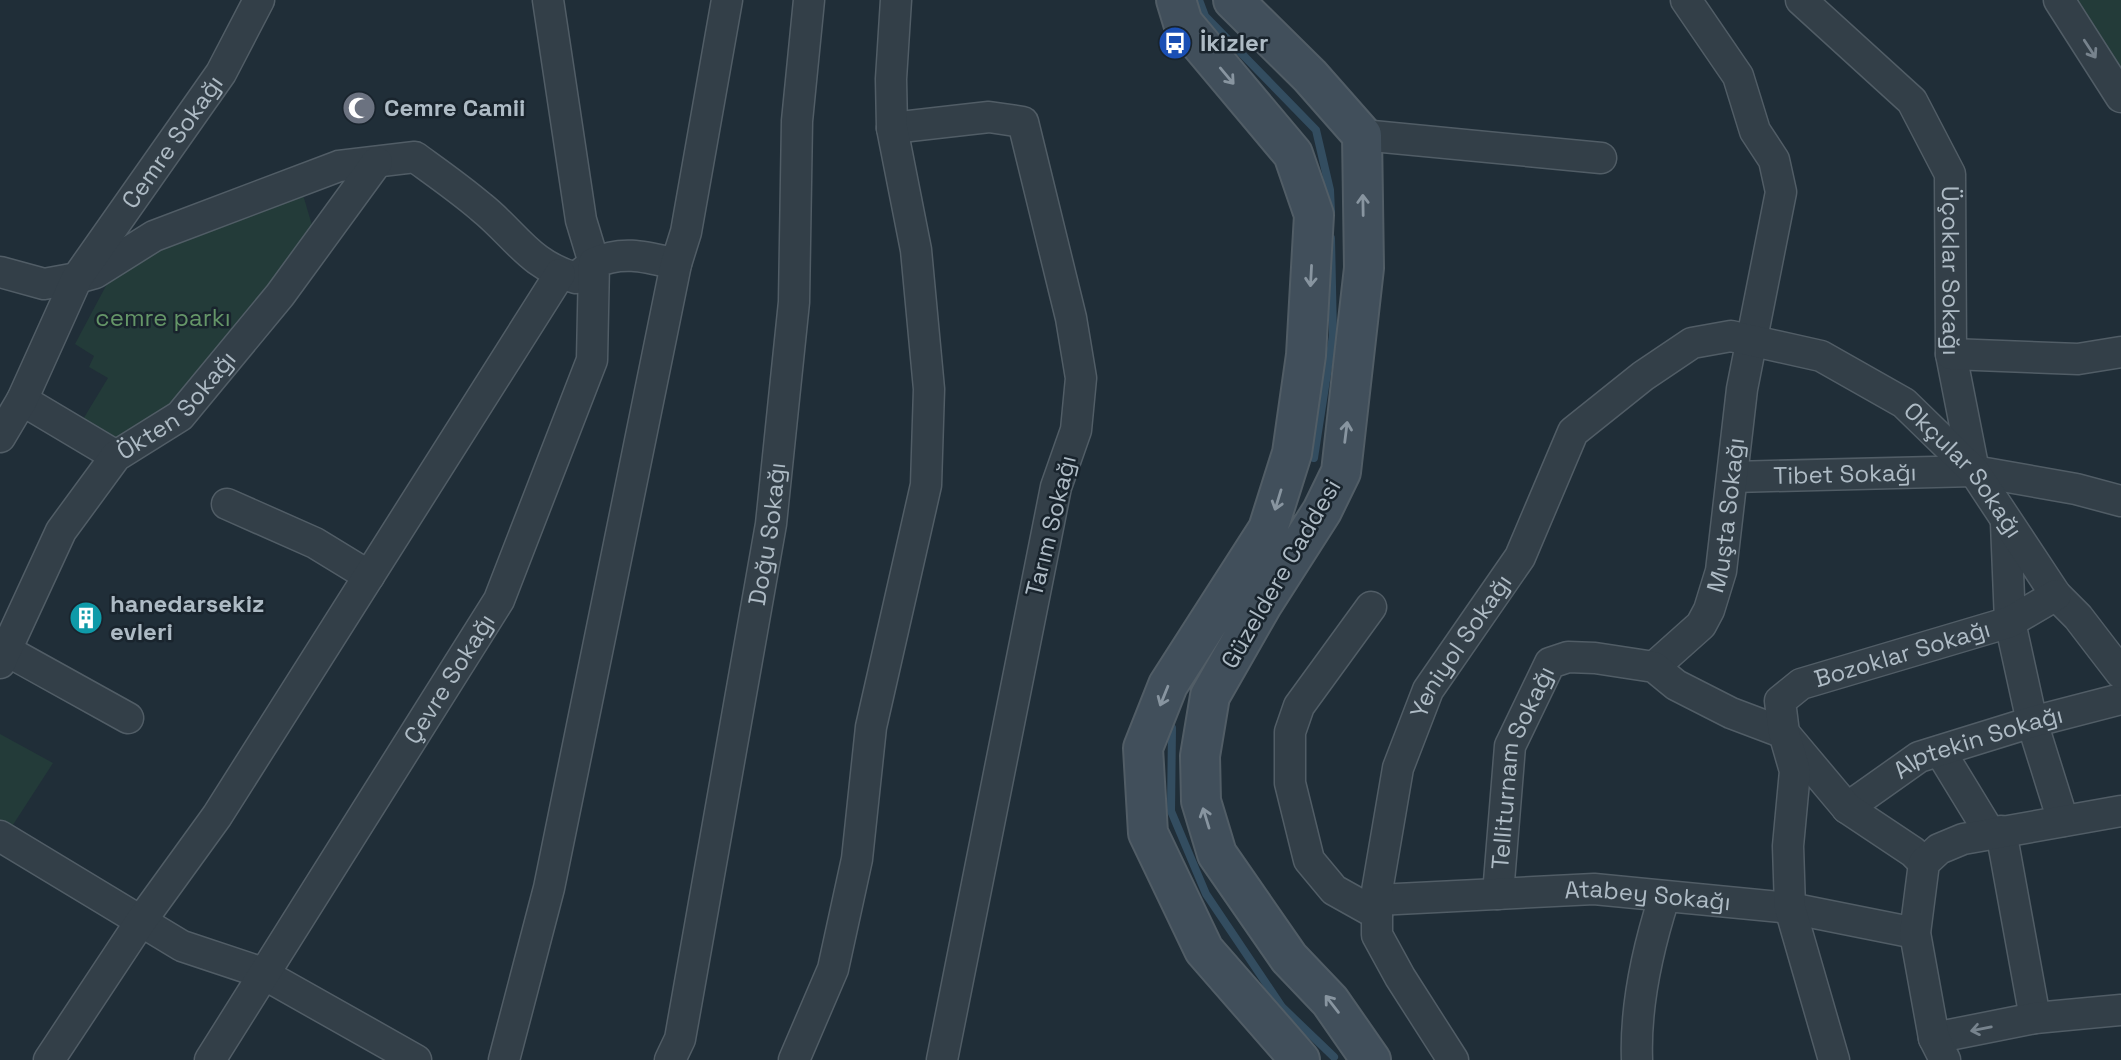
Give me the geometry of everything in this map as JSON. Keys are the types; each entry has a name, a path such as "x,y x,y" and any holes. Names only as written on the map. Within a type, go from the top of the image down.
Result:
{"main road":[{"name":"Güzeldere Caddesi","path":"1176,0 1183,23 1293,154 1314,215 1306,355 1292,453 1268,529 1168,685 1143,748 1148,833 1204,950 1300,1060"},
{"path":"1233,0 1310,76 1362,135"},
{"name":"Güzeldere Caddesi","path":"1362,135 1364,268 1341,472 1322,511 1262,605 1210,696 1200,756 1201,801 1217,854 1289,958 1330,1001 1371,1060"},
{"path":"1292,453 1302,469 1313,476 1324,479 1341,472"}],"street":[{"name":"Cemre Sokağı","path":"0,437 22,400 76,278 220,73 259,0"},
{"name":"Çevre Sokağı","path":"211,1060 499,600 592,360 594,263 581,220 548,0"},
{"path":"504,1060 549,888 676,264 686,232 727,0"},
{"name":"Doğu Sokağı","path":"670,1060 680,1039 771,524 794,302 797,121 809,0"},
{"path":"794,1060 832,969 857,859 871,727 926,485 929,389 916,250 892,128 891,79 896,0"},
{"name":"Muşta Sokağı","path":"1654,667 1701,625 1709,611 1721,571 1752,340 1781,192 1774,160 1755,131 1738,76 1686,0"},
{"name":"Üçoklar Sokağı","path":"1801,0 1912,101 1950,174 1951,354 1974,471"},
{"path":"2059,0 2121,97"},
{"name":"Tarım Sokağı","path":"892,128 989,117 1023,122 1068,305 1081,378 1076,430 1056,487 1046,534 942,1060"},
{"path":"1362,135 1601,158"},
{"path":"0,272 44,284 95,273 154,236 339,166 415,157 482,207 522,250 560,274 576,278 594,263 612,255 638,254 676,264"},
{"name":"Ökten Sokağı","path":"2,654 61,531 116,456 180,416 280,295 377,162"},
{"path":"49,1060 141,922 217,816 560,274"},
{"name":"Yeniyol Sokağı","path":"1453,1060 1399,977 1377,935 1377,907 1398,768 1429,690 1520,557 1573,432 1643,376 1692,343 1731,336 1752,340"},
{"name":"Okçular Sokağı","path":"1752,340 1822,356 1903,403 1974,471 2056,595 2078,617 2121,673"},
{"path":"1951,354 2078,359 2121,352"},
{"path":"22,400 116,456"},
{"name":"Tibet Sokağı","path":"1733,477 1974,471 2076,489 2121,501"},
{"path":"227,504 315,543 369,576"},
{"path":"2006,522 2011,622 2032,722 2063,821"},
{"name":"Bozoklar Sokağı","path":"1784,733 1780,701 1801,684 2011,622 2056,595"},
{"path":"1371,607 1299,706 1290,733 1290,783 1309,860 1334,890 1377,907"},
{"path":"2,654 128,718"},
{"name":"Telliturnam Sokağı","path":"1498,894 1510,746 1550,663 1568,657 1654,667"},
{"path":"1654,667 1676,685 1731,713 1784,733 1847,808 1913,852 1924,863"},
{"name":"Alptekin Sokağı","path":"1847,808 1919,757 2032,722 2121,699"},
{"path":"1784,733 1795,771 1788,846 1790,908 1834,1060"},
{"path":"1940,751 1996,832 2035,1018"},
{"path":"2121,811 1996,832 1963,839 1939,849 1924,863 1916,938 1940,1049 2035,1018 2121,1010"},
{"path":"0,836 182,946 265,975 378,1051 416,1060"},
{"name":"Atabey Sokağı","path":"1377,907 1498,894 1594,889 1664,898 1790,908 1916,938"},
{"path":"1637,1060 1636,1040 1653,934 1664,898"}],"green space":[{"path":"2065,0 2121,0 2121,84"},
{"name":"cemre parkı","path":"301,188 314,232 172,411 116,447 82,421 108,378 89,367 94,356 75,344 116,267"},
{"path":"0,734 53,763 9,831 0,827"}],"waterway":[{"path":"1199,0 1205,16 1316,130 1330,190 1331,212"},
{"path":"1314,458 1333,335 1331,238"},
{"path":"1172,728 1171,811 1206,894 1282,1007 1334,1057"}],"place":[{"name":"İkizler","path":"1175,43"},
{"name":"Cemre Camii","path":"359,108"},
{"name":"hanedarsekiz evleri","path":"86,618"}]}
